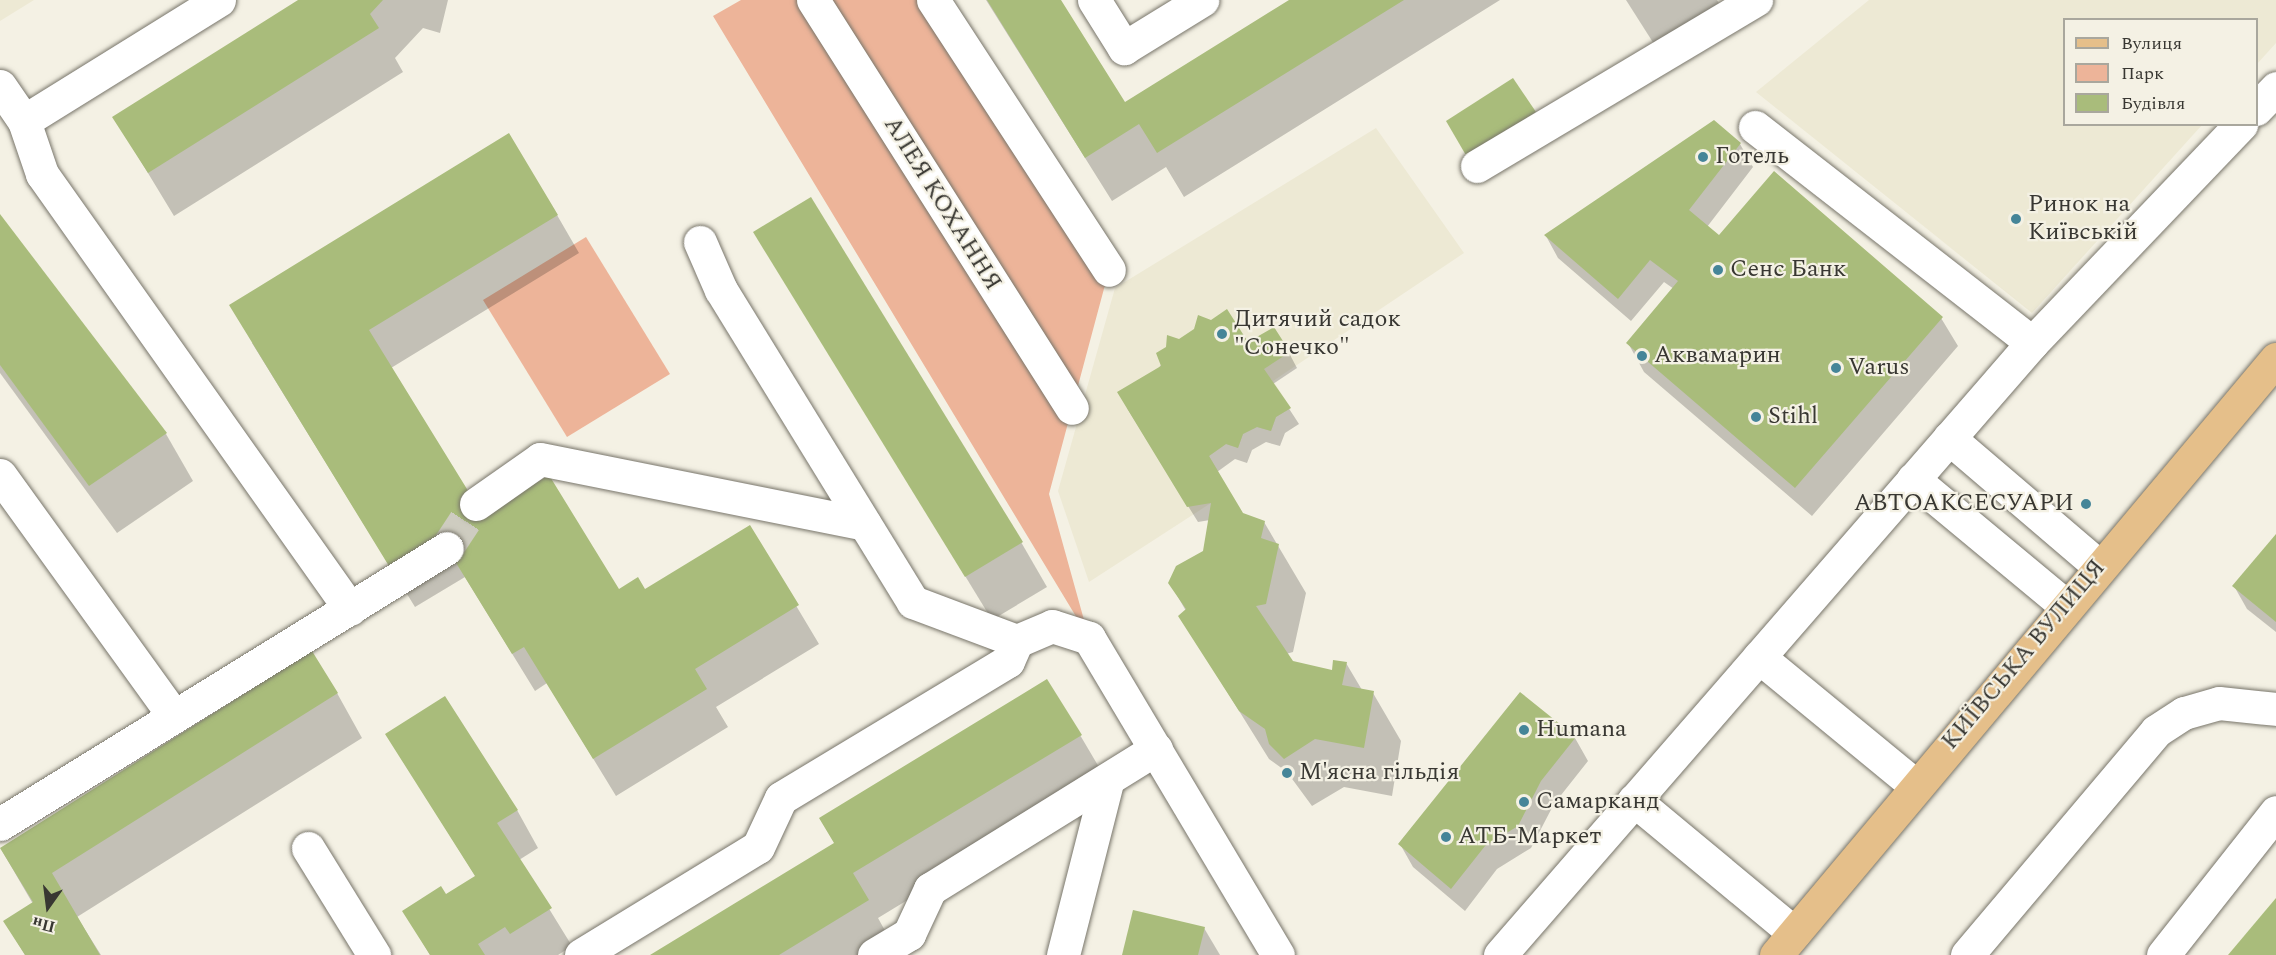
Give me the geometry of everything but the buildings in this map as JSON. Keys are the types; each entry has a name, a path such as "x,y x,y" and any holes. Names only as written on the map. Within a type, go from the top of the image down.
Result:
{"main road":[{"name":"КИЇВСЬКА ВУЛИЦЯ","path":"1785,944 1915,785 2276,359"}],"street":[{"path":"24,121 219,0"},
{"name":"АЛЕЯ КОХАННЯ","path":"813,0 1072,408"},
{"path":"933,0 1109,270"},
{"path":"1094,0 1124,48 1202,0"},
{"path":"1477,166 1756,0"},
{"path":"0,86 24,121 42,174 350,609"},
{"path":"2258,107 2276,88"},
{"path":"1500,955 2032,343 2239,126"},
{"path":"1755,127 2032,343"},
{"path":"700,242 721,290 913,602 1017,641"},
{"path":"1949,438 2099,566"},
{"path":"476,504 540,459 865,524"},
{"path":"0,475 174,716"},
{"path":"1913,479 2066,606"},
{"path":"0,824 447,548"},
{"path":"581,955 758,847 781,798 1008,661 1017,641 1052,626 1089,638 1278,955"},
{"path":"1759,657 1915,785"},
{"path":"1967,955 2156,731 2184,713 2219,703 2276,709"},
{"path":"874,955 909,934 930,889 1107,782 1156,749"},
{"path":"1063,955 1107,782"},
{"path":"1634,800 1785,944"},
{"path":"2163,955 2276,812"},
{"path":"308,848 374,955"}],"shaded area":[{"path":"0,0 34,0 0,21"},
{"name":"Ринок на Київській","path":"1869,0 2276,0 2276,43 2258,63 2258,18 2063,18 2063,126 2201,126 2032,313 1756,92"},
{"name":"Дитячий садок \"Сонечко\"","path":"1376,128 1464,253 1273,381 1291,408 1276,417 1271,431 1257,427 1243,434 1238,448 1226,444 1209,456 1243,513 1211,503 1089,582 1058,491 1115,288"}],"green space":[{"path":"741,0 933,0 1109,270 1049,494 1089,638 713,16"},
{"path":"586,237 670,374 567,437 483,300"}],"tunnel":[{"path":"447,548 476,504"}],"place":[{"name":"Готель","path":"1703,157"},
{"name":"Ринок на Київській","path":"2016,219"},
{"name":"Сенс Банк","path":"1718,270"},
{"name":"Дитячий садок \"Сонечко\"","path":"1222,334"},
{"name":"Аквамарин","path":"1642,356"},
{"name":"Varus","path":"1836,368"},
{"name":"Stihl","path":"1756,417"},
{"name":"АВТОАКСЕСУАРИ","path":"2086,504"},
{"name":"Humana","path":"1524,730"},
{"name":"М'ясна гільдія","path":"1287,773"},
{"name":"Самарканд","path":"1524,802"},
{"name":"АТБ-Маркет","path":"1446,837"}]}
